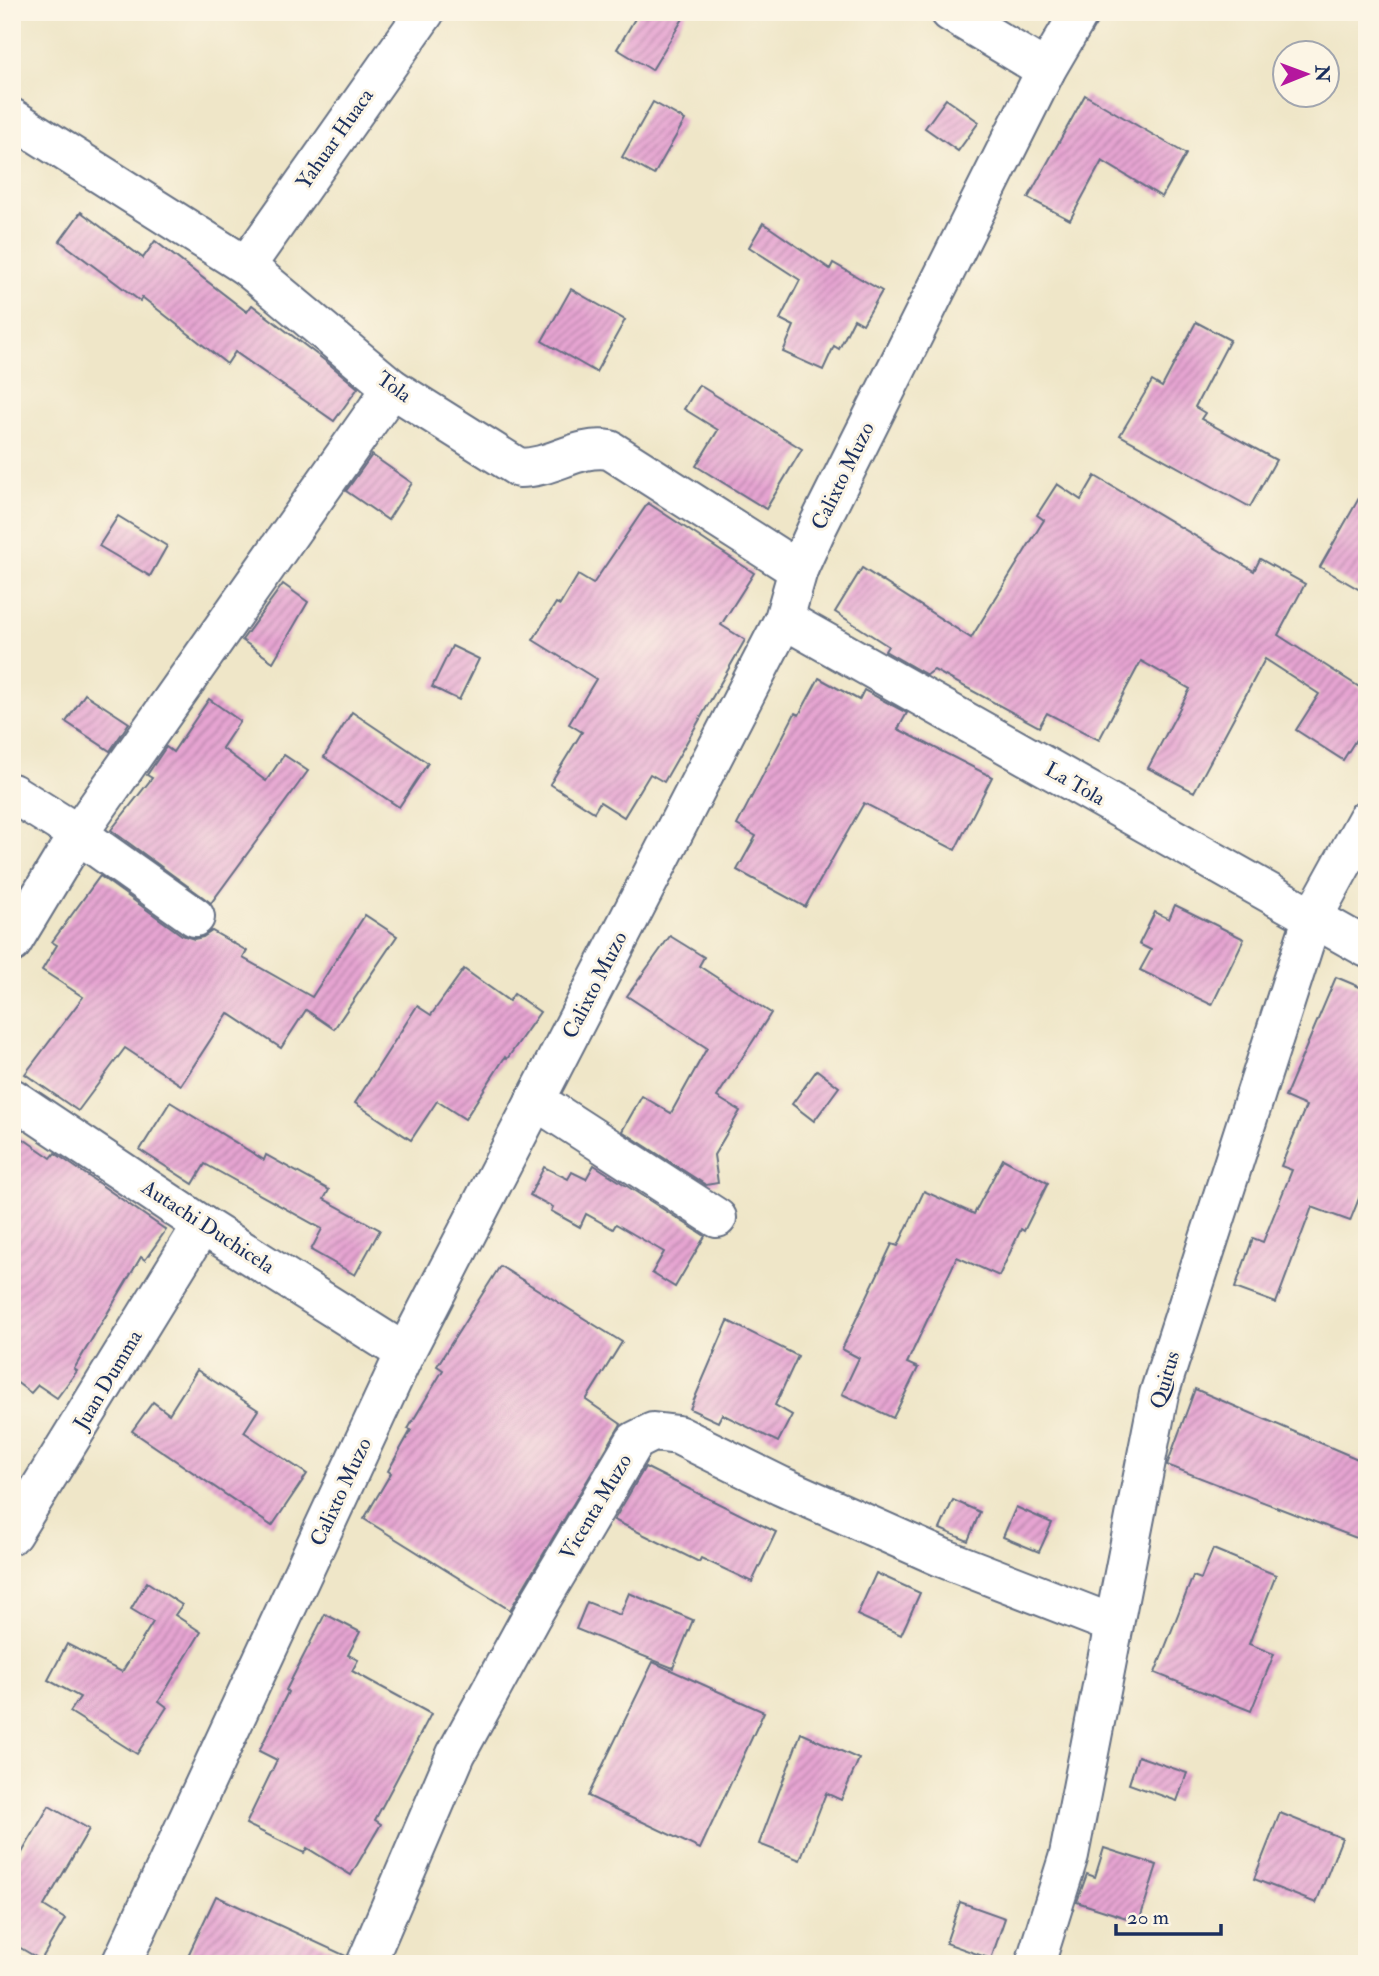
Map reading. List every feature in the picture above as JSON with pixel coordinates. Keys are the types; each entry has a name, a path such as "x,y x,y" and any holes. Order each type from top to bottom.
{"street":[{"name":"Yahuar Huaca","path":"246,266 425,12"},
{"path":"950,12 1046,70"},
{"name":"Calixto Muzo","path":"121,1964 405,1353 784,619 798,570 1046,70 1080,12"},
{"name":"Tola","path":"12,118 246,266 392,388 519,468 537,468 591,447 610,450 798,570"},
{"path":"12,943 78,834 392,388"},
{"name":"La Tola","path":"784,619 1367,948"},
{"path":"12,793 78,834 195,917"},
{"name":"Quitus","path":"1035,1964 1069,1855 1160,1394 1312,919 1367,819"},
{"name":"Autachi Duchicela","path":"12,1098 202,1225 405,1353"},
{"path":"536,1100 717,1218"},
{"name":"Juan Dumma","path":"12,1534 202,1225"},
{"name":"Vicenta Muzo","path":"366,1964 456,1754 532,1615 635,1441 653,1432 678,1435 781,1486 943,1558 1113,1624"}],"building":[{"path":"639,12 687,12 652,70 617,49"},
{"path":"1085,95 1186,154 1162,197 1102,161 1070,220 1028,198"},
{"path":"946,99 979,122 958,151 925,128"},
{"path":"653,102 685,120 654,175 622,157"},
{"path":"81,212 143,258 155,241 247,312 252,305 358,388 334,421 235,352 227,364 142,297 140,301 60,241"},
{"path":"763,223 830,269 833,263 882,291 863,324 854,319 839,349 834,346 823,370 783,352 794,326 780,319 800,280 749,247"},
{"path":"571,289 625,320 596,372 542,341"},
{"path":"1196,322 1230,340 1195,407 1205,413 1201,419 1276,460 1250,507 1120,435 1152,381 1162,387"},
{"path":"699,385 802,449 766,509 696,466 718,430 684,409"},
{"path":"372,455 412,483 388,520 346,491"},
{"path":"1095,476 1254,571 1260,559 1305,584 1278,635 1367,692 1367,722 1343,760 1296,730 1319,694 1265,659 1194,792 1148,768 1190,689 1141,661 1099,740 1047,713 1039,727 934,670 927,675 885,651 888,646 835,612 862,568 971,638 1044,520 1037,515 1057,484 1081,500"},
{"path":"1367,484 1367,594 1320,567"},
{"path":"648,503 754,573 721,625 745,640 664,782 650,774 624,817 600,802 594,812 550,784 582,732 569,724 596,679 533,640 556,603 560,605 578,575 593,584"},
{"path":"118,516 167,546 150,576 99,546"},
{"path":"283,584 308,602 273,662 242,640"},
{"path":"452,646 479,659 459,700 432,687"},
{"path":"819,678 859,700 864,690 907,713 898,729 992,777 955,850 864,803 805,907 737,870 756,836 737,825 795,713 799,715"},
{"path":"85,694 129,723 110,751 66,722"},
{"path":"209,699 240,721 222,748 266,781 284,755 308,771 211,903 111,830 152,778 147,775 166,747 173,752"},
{"path":"352,712 428,763 399,807 324,757"},
{"path":"100,876 182,935 194,939 212,931 247,951 243,958 312,997 365,915 397,936 334,1029 306,1010 281,1048 228,1013 181,1085 125,1048 78,1111 25,1074 83,997 42,970 57,945 52,942"},
{"path":"1175,905 1244,939 1212,1005 1140,970 1151,950 1139,944 1155,912 1169,919"},
{"path":"670,936 704,957 699,966 771,1013 717,1097 740,1111 714,1155 718,1183 706,1185 622,1131 642,1096 671,1113 707,1048 627,996"},
{"path":"464,969 509,1001 514,994 540,1012 507,1059 505,1057 465,1119 437,1101 411,1140 355,1103 417,1006 431,1015"},
{"path":"1336,977 1367,990 1367,1178 1350,1221 1312,1207 1276,1303 1235,1288 1253,1238 1263,1242 1292,1170 1281,1166 1306,1106 1285,1097"},
{"path":"817,1070 839,1087 814,1121 792,1104"},
{"path":"170,1102 264,1160 266,1155 329,1190 324,1199 380,1230 355,1275 311,1250 322,1229 205,1164 193,1184 140,1150"},
{"path":"12,1131 51,1158 55,1153 166,1230 145,1260 141,1257 74,1369 77,1371 57,1398 38,1385 31,1393 12,1379"},
{"path":"1003,1159 1048,1183 1024,1231 1021,1229 999,1276 957,1257 907,1363 918,1368 893,1418 842,1394 859,1358 842,1349 892,1244 898,1246 924,1191 974,1214"},
{"path":"594,1165 705,1236 675,1287 652,1273 664,1252 616,1224 613,1229 586,1214 580,1227 551,1211 553,1207 530,1195 544,1167 568,1179 572,1172 586,1179"},
{"path":"500,1266 622,1342 586,1400 621,1424 510,1610 364,1519 391,1473 388,1471 411,1430 408,1429 443,1370 437,1366"},
{"path":"728,1321 798,1356 775,1405 792,1415 778,1442 722,1414 718,1422 690,1409"},
{"path":"197,1370 258,1410 244,1432 307,1474 272,1526 132,1431 153,1402 169,1414"},
{"path":"1195,1389 1367,1463 1367,1542 1167,1465"},
{"path":"645,1467 776,1532 752,1582 701,1558 699,1562 614,1520"},
{"path":"953,1500 980,1512 968,1541 940,1529"},
{"path":"1016,1507 1052,1523 1039,1552 1003,1537"},
{"path":"1213,1549 1276,1575 1249,1644 1274,1654 1251,1711 1155,1673 1193,1576 1201,1579"},
{"path":"876,1573 920,1593 901,1635 857,1615"},
{"path":"147,1582 182,1605 175,1615 201,1632 159,1701 167,1707 137,1754 70,1712 80,1697 48,1680 67,1644 122,1672 153,1622 131,1609"},
{"path":"629,1593 693,1620 673,1668 576,1629 587,1602 620,1615"},
{"path":"325,1614 360,1632 348,1655 358,1660 352,1671 431,1714 375,1820 381,1824 351,1875 307,1848 304,1853 246,1824 277,1760 259,1751 288,1692 286,1690"},
{"path":"653,1662 764,1712 700,1849 588,1796"},
{"path":"801,1733 859,1759 841,1800 826,1793 800,1860 759,1844"},
{"path":"1138,1756 1187,1773 1177,1801 1129,1784"},
{"path":"49,1806 89,1829 44,1906 65,1919 41,1960 12,1943 12,1870"},
{"path":"1280,1813 1342,1838 1316,1903 1254,1879"},
{"path":"1104,1848 1157,1865 1139,1922 1077,1902 1087,1874 1095,1877"},
{"path":"216,1896 346,1956 345,1964 184,1964"},
{"path":"960,1902 1005,1918 991,1959 946,1943"}]}
